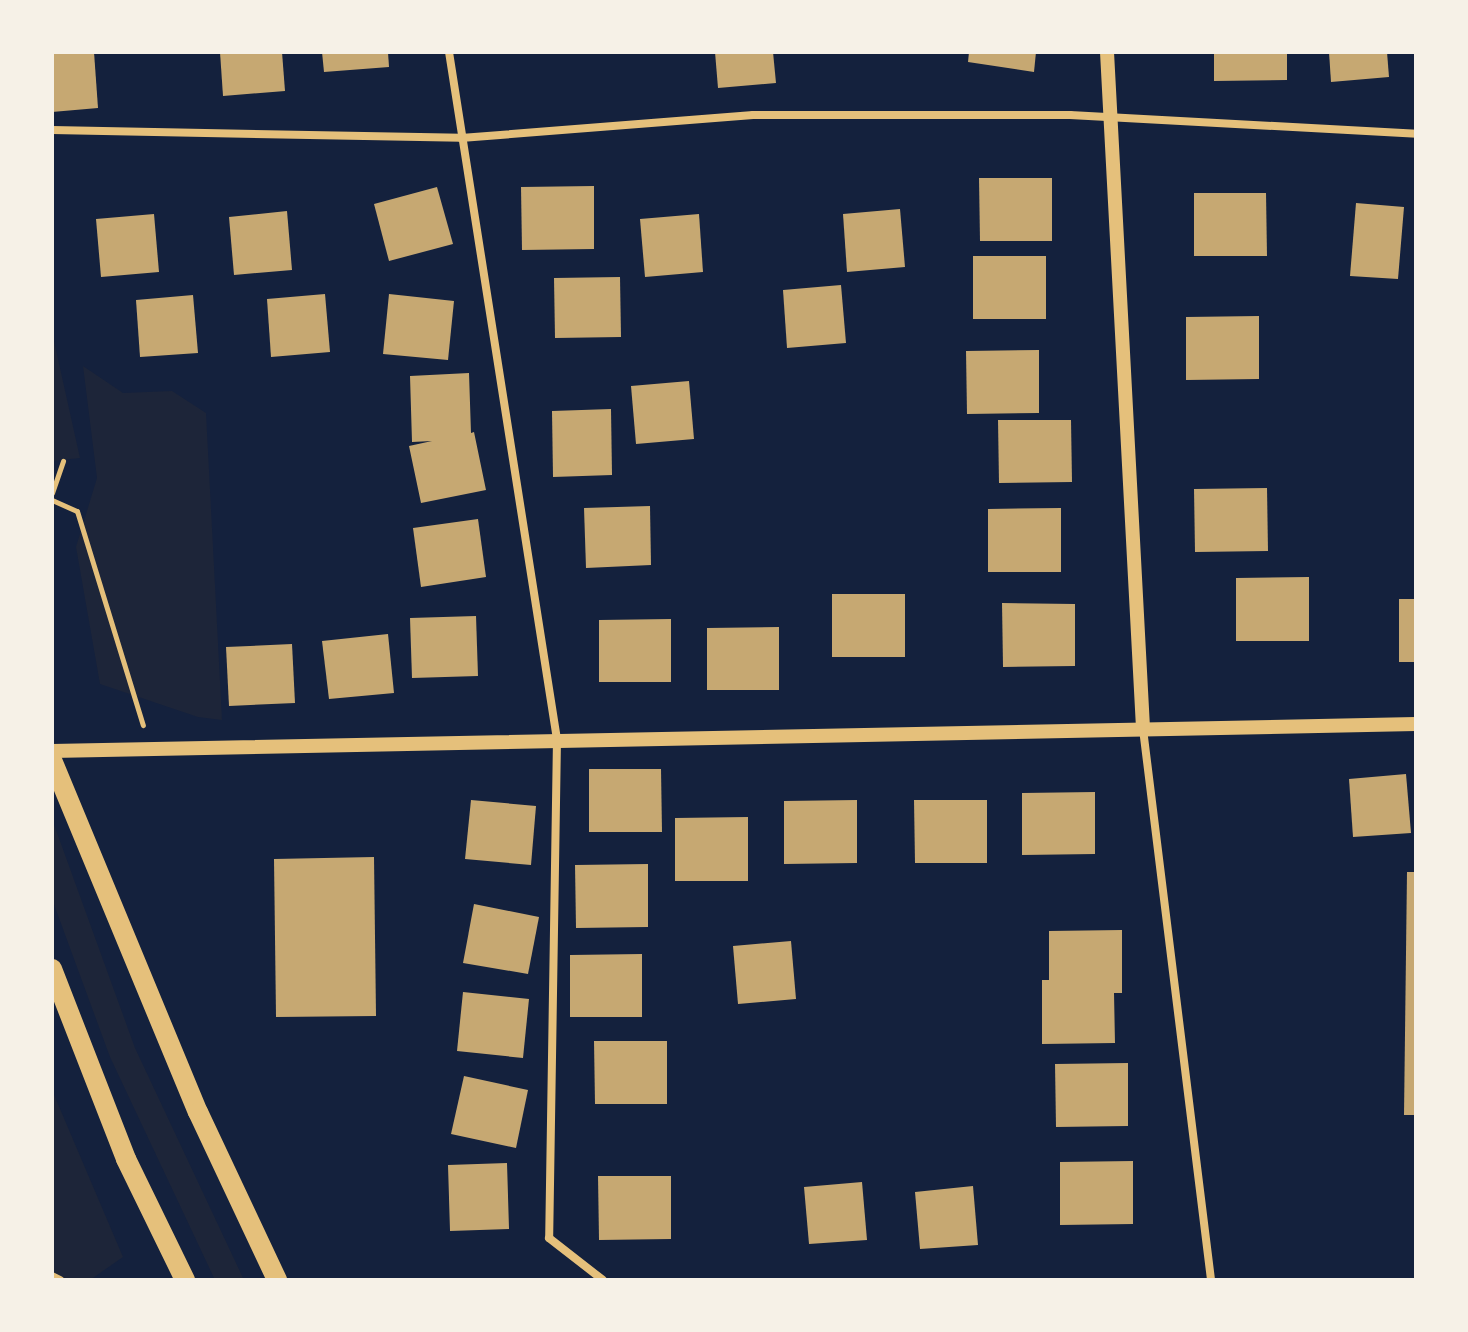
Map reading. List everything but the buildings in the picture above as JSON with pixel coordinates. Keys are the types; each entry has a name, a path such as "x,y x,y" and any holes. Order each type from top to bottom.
{"main road":[{"path":"52,760 198,1112 277,1280"},
{"path":"52,969 126,1159 185,1280"}],"street":[{"path":"449,52 557,739 549,1238 603,1280"},
{"path":"1107,52 1143,728 1211,1280"},
{"path":"52,130 461,138 753,115 1070,115 1109,120 1416,134"},
{"path":"52,751 1416,724"},
{"path":"52,1276 60,1280"}],"path":[{"path":"52,493 63,461"},
{"path":"52,469 56,479"},
{"path":"52,500 77,511 144,730"}],"shaded area":[{"path":"52,332 80,458 52,461"},
{"path":"83,366 123,393 172,391 206,413 222,720 198,717 100,684 76,547 97,478"},
{"path":"52,819 135,1048 244,1280 215,1280 110,1057 52,899"},
{"path":"52,1090 123,1257 90,1280 60,1280 52,1276"}]}
